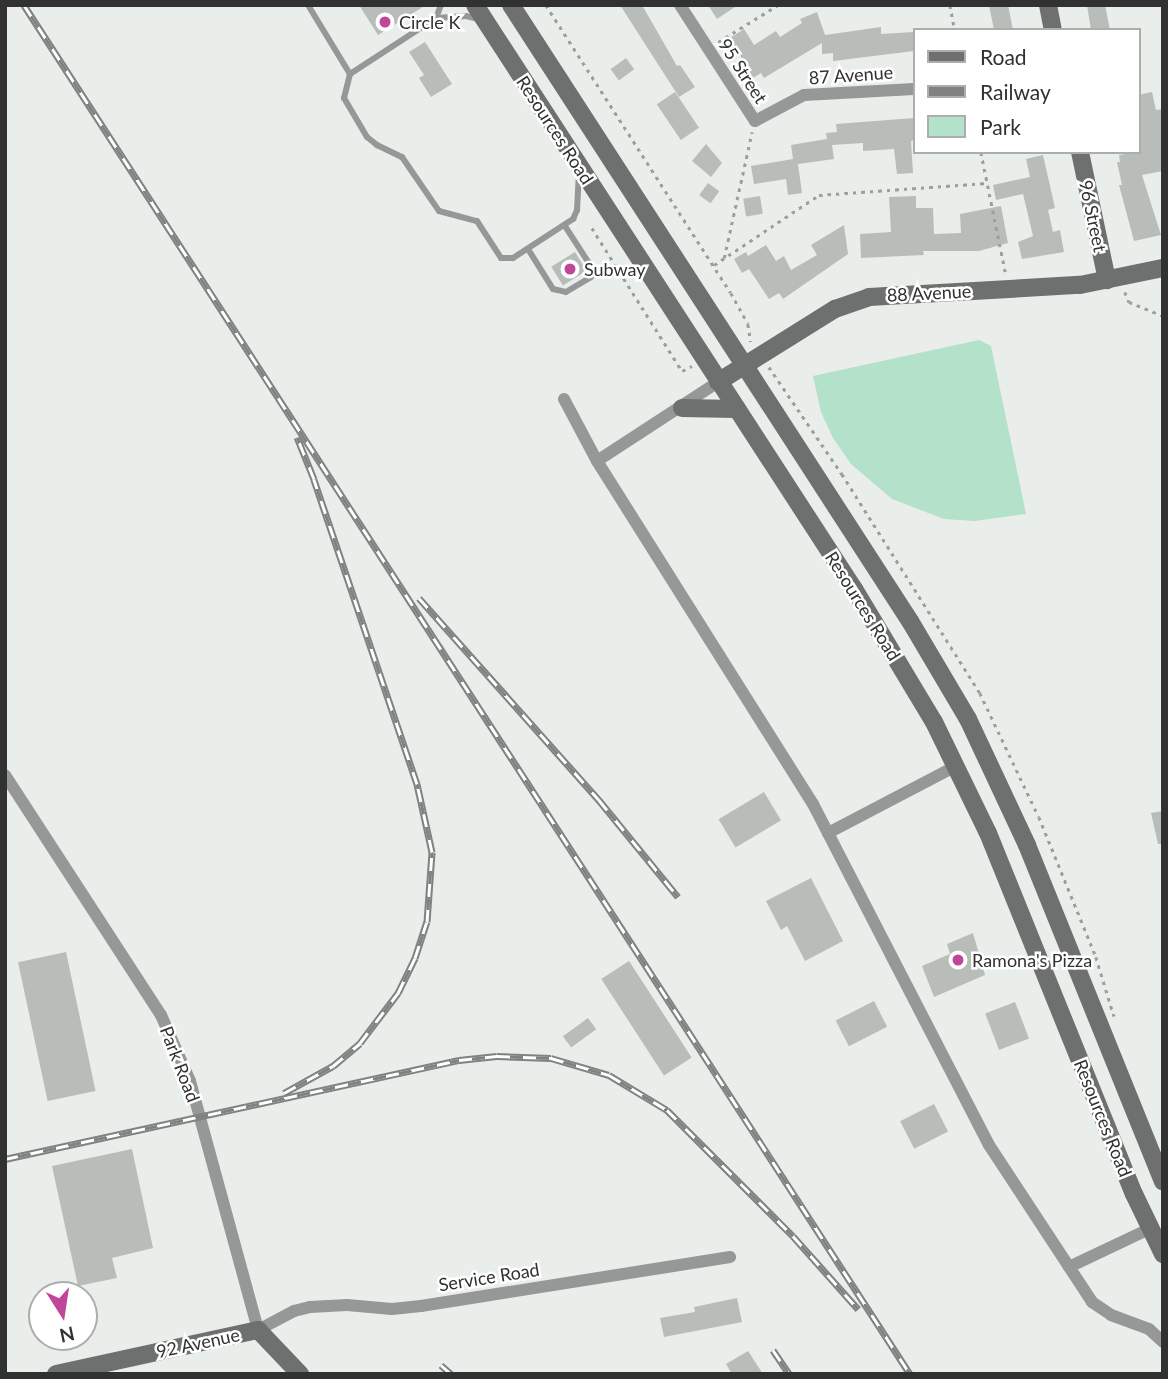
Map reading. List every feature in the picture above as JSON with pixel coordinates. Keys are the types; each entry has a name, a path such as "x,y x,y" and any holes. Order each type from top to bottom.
{"main road":[{"name":"Resources Road","path":"475,5 854,589 934,722 988,833 1156,1225 1163,1254"},
{"name":"Resources Road","path":"512,5 910,621 968,719 1027,845 1163,1182"},
{"path":"1048,5 1053,28"},
{"name":"96 Street","path":"1080,154 1107,280"},
{"name":"88 Avenue","path":"718,383 850,302 896,294 1080,285 1163,268"},
{"path":"682,408 737,409"},
{"name":"92 Avenue","path":"56,1374 258,1330"},
{"name":"Park Road","path":"258,1330 300,1374"}],"street":[{"name":"95 Street","path":"680,5 755,121"},
{"name":"87 Avenue","path":"755,121 804,95 912,89"},
{"path":"597,461 718,383"},
{"path":"564,399 597,461 828,833 969,1110 1092,1302 1102,1310 1149,1329 1163,1342"},
{"path":"828,833 956,766"},
{"name":"Park Road","path":"5,775 161,1015 190,1081 258,1330"},
{"path":"1069,1267 1156,1225"},
{"name":"Service Road","path":"258,1330 294,1311 310,1307 347,1305 392,1309 421,1306 730,1257"}],"lane":[{"path":"308,5 350,74"},
{"path":"436,18 441,5"},
{"path":"486,22 466,16 436,18 350,74 344,98 367,137 402,157 435,208 446,214 477,221 501,258 513,258 565,226 577,210 580,168"},
{"path":"528,249 553,289 566,292 591,277 594,271 565,226"}],"path":[{"path":"546,5 744,315 751,332 749,338"},
{"path":"707,48 778,5"},
{"path":"950,5 955,28"},
{"path":"724,258 755,121"},
{"path":"981,154 1009,289"},
{"path":"713,265 819,195 987,183"},
{"path":"592,228 682,371"},
{"path":"1125,292 1129,302 1163,316"}],"green space":[{"path":"979,340 991,346 1026,514 975,521 944,519 892,499 851,464 833,438 821,412 813,376"}],"building":[{"name":"Circle K","path":"359,5 426,5 378,35"},
{"path":"620,5 642,5 677,66 680,65 695,87 679,97"},
{"path":"708,5 738,5 717,19"},
{"path":"989,5 1008,5 1013,28 994,28"},
{"path":"1087,5 1105,5 1110,28 1091,28"},
{"path":"817,12 825,35 881,27 881,34 912,32 912,51 833,61 833,53 822,54 822,43 764,78 761,73 753,78 730,38 744,29 754,45 776,31 780,37 802,23 800,19"},
{"path":"425,42 452,84 431,97 419,78 424,75 409,52"},
{"path":"626,58 634,69 619,80 611,69"},
{"path":"675,92 699,128 681,140 657,104"},
{"path":"1152,92 1156,110 1163,109 1163,171 1142,175 1161,235 1134,241 1119,185 1122,185 1117,162 1120,162 1119,155 1140,154 1140,95"},
{"path":"912,118 913,173 897,174 894,149 863,151 863,143 832,145 834,159 798,164 802,193 788,195 786,179 754,184 751,166 793,159 791,145 827,139 826,133 837,132 836,124"},
{"path":"706,144 722,163 711,177 692,161"},
{"path":"1043,155 1055,208 1048,210 1053,232 1060,230 1064,252 1022,259 1018,242 1033,236 1023,194 996,200 993,185 1030,177 1026,159"},
{"path":"708,183 719,191 711,203 699,195"},
{"path":"760,196 763,214 746,216 743,199"},
{"path":"916,196 916,208 933,208 934,234 961,233 960,214 1001,206 1008,243 979,251 923,251 924,255 861,258 860,234 891,232 889,197"},
{"path":"844,225 848,254 783,299 779,293 769,299 749,269 742,273 734,259 746,252 748,256 766,245 776,261 784,256 791,270 817,255 811,245"},
{"name":"Subway","path":"575,252 587,271 563,285 551,267"},
{"path":"764,792 781,820 736,848 719,819"},
{"path":"1163,811 1163,844 1158,844 1151,813"},
{"path":"811,878 843,941 805,961 787,926 781,930 766,901"},
{"name":"Ramona's Pizza","path":"973,933 985,975 934,997 922,966 950,954 947,944"},
{"path":"66,952 96,1091 48,1101 18,962"},
{"path":"629,961 692,1057 664,1075 601,979"},
{"path":"874,1001 887,1027 849,1046 836,1021"},
{"path":"1015,1002 1029,1038 999,1050 985,1013"},
{"path":"588,1018 596,1029 571,1048 563,1036"},
{"path":"934,1104 948,1132 914,1149 900,1121"},
{"path":"132,1149 153,1248 112,1258 117,1278 98,1282 77,1281 52,1166"},
{"path":"737,1298 742,1322 664,1337 660,1318 695,1312 694,1307"},
{"path":"748,1351 763,1374 732,1374 726,1364"}],"railway":[{"path":"24,5 910,1374"},
{"path":"284,1093 333,1066 360,1043 398,993 415,958 427,922 432,852 417,784 314,479 297,437"},
{"path":"419,598 599,800 678,897"},
{"path":"5,1159 459,1060 497,1056 551,1058 609,1075 667,1110 793,1236 858,1309"},
{"path":"773,1350 789,1374"},
{"path":"441,1365 451,1374"}],"place":[{"name":"Circle K","path":"385,22"},
{"name":"Subway","path":"570,269"},
{"name":"Ramona's Pizza","path":"958,960"}]}
